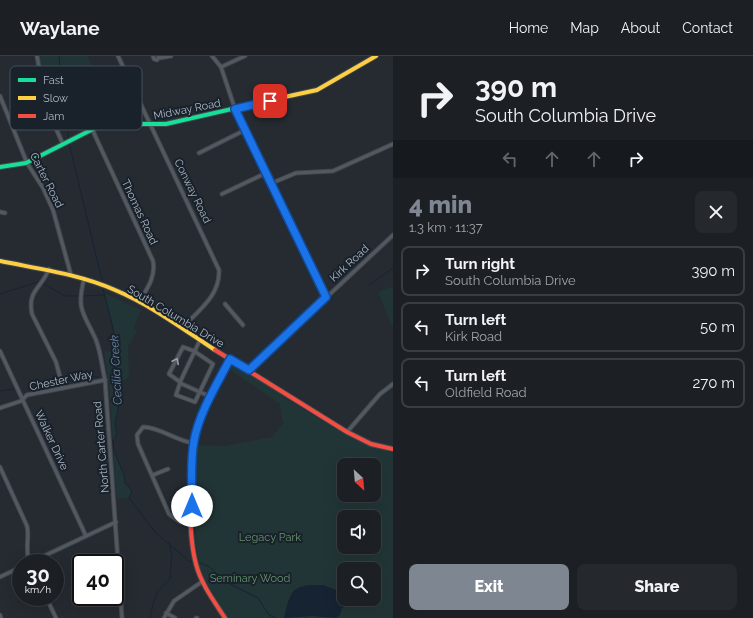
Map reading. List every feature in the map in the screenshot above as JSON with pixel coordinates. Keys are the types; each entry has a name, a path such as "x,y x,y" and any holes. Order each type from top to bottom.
{"street":[{"path":"37,56 39,66"},
{"name":"Conway Road","path":"118,56 123,66"},
{"path":"154,56 155,60 159,57 171,56"},
{"path":"212,56 221,67 235,109 326,297"},
{"path":"221,67 245,56"},
{"name":"Midway Road","path":"142,126 152,126 317,90 376,56"},
{"name":"Carter Road","path":"0,96 10,121"},
{"name":"Conway Road","path":"142,105 219,270 217,289 213,296 182,328"},
{"name":"Carter Road","path":"14,130 27,163 43,188 53,210 71,274"},
{"path":"57,130 63,144"},
{"name":"Midway Road","path":"0,168 15,167 27,163 90,130"},
{"name":"Thomas Road","path":"92,130 153,261 154,267 152,280 138,302"},
{"path":"199,152 245,130"},
{"path":"272,183 296,173 333,171 393,144"},
{"path":"222,194 266,173"},
{"path":"0,212 5,213"},
{"name":"Kirk Road","path":"249,370 393,235"},
{"name":"South Columbia Drive","path":"0,261 71,274 138,302 347,432 371,444 393,450"},
{"path":"49,269 47,276 35,289 31,297 30,306 32,314 56,362 63,388"},
{"name":"North Carter Road","path":"84,279 80,301 81,308 96,341 105,380 122,618"},
{"path":"225,304 243,325"},
{"path":"200,340 194,351 180,382 176,393 177,395 193,403 200,392 213,364 194,351 183,347 169,374 180,382 200,392 211,397"},
{"name":"Walker Drive","path":"0,351 86,536"},
{"path":"225,618 203,581 195,558 193,524 193,443 198,425 230,359"},
{"name":"Chester Way","path":"0,408 21,401 27,396 105,380"},
{"path":"347,432 380,394 393,384"},
{"path":"193,443 179,440 148,427 143,427 138,431 137,439 169,514 180,522 193,524"},
{"path":"0,467 27,526 27,554"},
{"path":"153,475 168,469"},
{"path":"49,554 116,522"},
{"path":"0,577 12,571"},
{"path":"164,618 174,601 203,581"},
{"path":"50,606 56,618"},
{"path":"166,613 176,618"}],"green space":[{"path":"38,56 88,56 91,66 39,66"},
{"path":"393,286 393,325 392,326 378,292"},
{"path":"104,293 141,310 133,329 137,331 128,346 129,377 123,381 122,398 119,400 115,424 117,434 113,444 111,406 104,351 116,353 116,339"},
{"name":"Legacy Park","path":"232,364 250,372 286,399 355,440 393,453 393,618 228,618 208,585 200,568 196,542 197,445 225,446 272,437 284,422 282,419 280,404 229,369"},
{"path":"113,444 118,462 124,475 124,481 132,492 129,498 117,499"}],"water":[{"path":"323,585 337,590 337,606 346,606 342,608 340,615 336,618 313,616 284,618 289,600 294,590 299,587"}],"waterway":[{"name":"Cecilia Creek","path":"59,56 60,66"},
{"name":"Cecilia Creek","path":"68,130 68,138"},
{"name":"Cecilia Creek","path":"69,143 102,280"},
{"path":"369,285 393,268"},
{"path":"0,294 41,281"},
{"path":"44,284 65,296 79,296"},
{"name":"Cecilia Creek","path":"103,289 113,328 116,349 113,362 118,377 119,405 115,424 117,434 113,441 114,451 124,475 125,483 132,491 129,498 155,532 190,562 193,562"},
{"path":"83,296 104,295"},
{"name":"Cecilia Creek","path":"110,374 113,368"},
{"path":"68,380 77,382 90,376 98,377"},
{"path":"0,391 14,389"},
{"path":"150,618 158,591 170,579 172,554 169,543"},
{"name":"Cecilia Creek","path":"200,563 210,567 224,581 258,598 269,615 276,618"}],"traffic: fast":[{"path":"142,124 166,124 280,98"},
{"path":"0,167 26,163 91,130"},
{"path":"207,404 230,359"}],"traffic: slow":[{"path":"280,98 317,90 376,56"},
{"path":"0,261 44,269 101,284 154,310 215,350"}],"traffic: jam":[{"path":"215,350 347,432 371,444 393,449"},
{"path":"207,404 197,427 191,463 191,536 198,571 208,592 225,618"}],"route":[{"path":"192,506 192,455 195,435 198,425 230,359 249,370 326,297 235,109 270,101"}],"park label":[{"name":"Seminary Wood","path":"250,578"}]}
